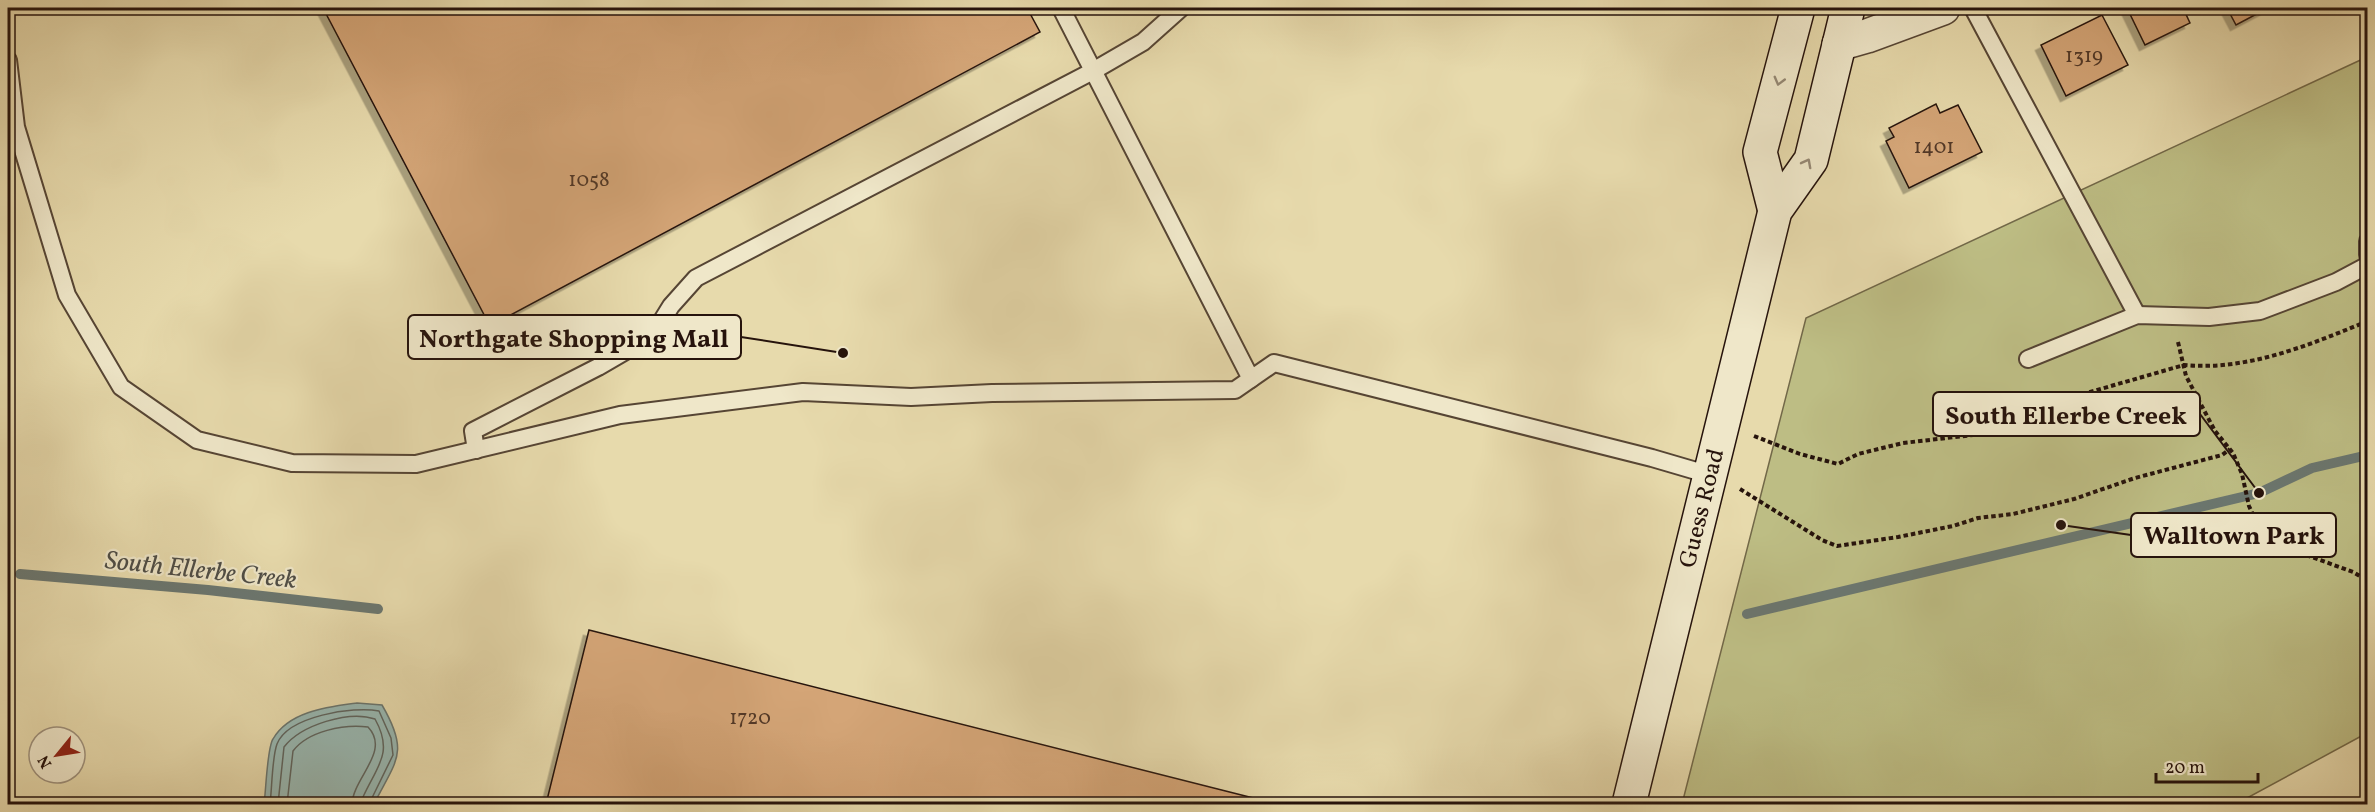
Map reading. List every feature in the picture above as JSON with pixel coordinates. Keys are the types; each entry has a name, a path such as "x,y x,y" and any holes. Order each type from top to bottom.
{"main road":[{"name":"Guess Road","path":"1775,211 1760,152 1798,8"},
{"name":"Guess Road","path":"1629,804 1775,211 1811,160 1848,8"},
{"path":"1839,44 1943,8"}],"lane":[{"path":"1061,8 1251,379"},
{"path":"476,450 473,431 598,367 653,335 671,306 696,278 1093,71 1143,42 1181,8"},
{"path":"1973,8 2137,315"},
{"path":"8,60 16,127 67,295 121,387 196,440 292,463 416,464 620,415 803,392 911,398 992,393 1235,390 1274,363 1652,458 1710,475"},
{"path":"2367,241 2367,255"},
{"path":"2028,359 2137,315 2209,317 2259,311 2336,282 2367,265"}],"path":[{"path":"2173,316 2186,376 2215,431 2230,449 2242,474 2249,506 2259,528 2270,542 2286,551 2309,556 2353,572 2367,581"},
{"path":"1721,428 1763,438 1800,454 1838,464 1858,454 1904,443 1973,435 2016,422 2045,405 2184,365 2205,367 2266,359 2367,321"},
{"path":"1710,475 1750,494 1822,540 1837,546 1953,526 1978,518 2013,514 2074,499 2135,478 2222,455 2230,449"}],"green space":[{"path":"2367,57 2367,733 2236,804 1682,804 1806,318"}],"water":[{"path":"357,703 382,705 391,721 398,746 394,766 374,804 264,804 269,751 273,739 280,730 299,716 310,712"}],"building":[{"path":"323,8 1027,8 1040,32 490,326"},
{"path":"2127,8 2183,8 2190,23 2145,45"},
{"path":"2227,8 2268,8 2236,25"},
{"path":"2102,15 2128,65 2066,96 2041,45"},
{"path":"1936,104 1940,113 1958,105 1982,152 1909,188 1886,141 1894,137 1889,128"},
{"path":"589,630 1277,804 546,804"}],"waterway":[{"name":"South Ellerbe Creek","path":"1747,614 2259,493 2312,468 2368,455"},
{"name":"South Ellerbe Creek","path":"20,574 208,590 378,609"}],"place":[{"name":"Northgate Shopping Mall","path":"843,353"},
{"name":"South Ellerbe Creek","path":"2259,493"},
{"name":"Walltown Park","path":"2061,525"}]}
